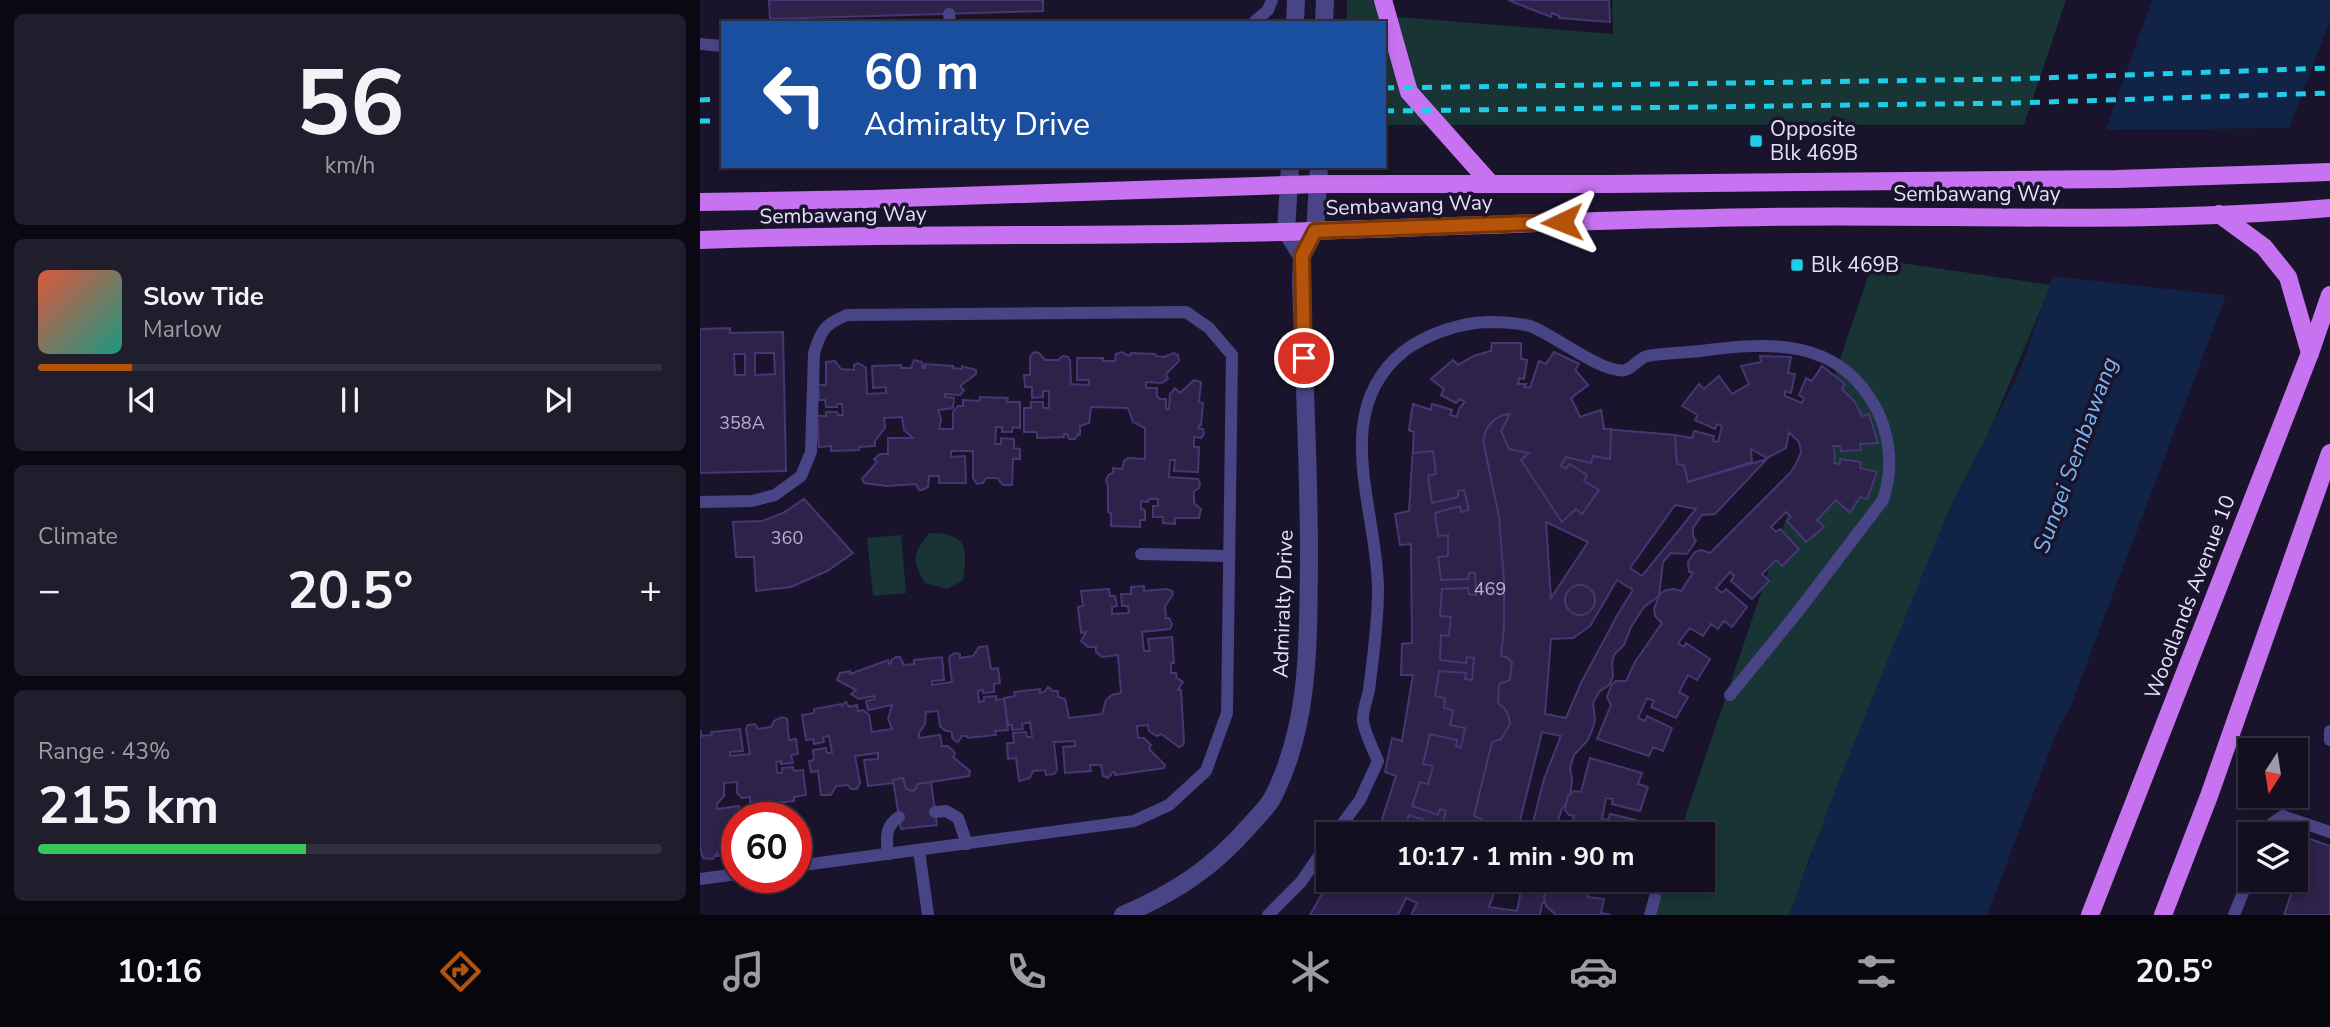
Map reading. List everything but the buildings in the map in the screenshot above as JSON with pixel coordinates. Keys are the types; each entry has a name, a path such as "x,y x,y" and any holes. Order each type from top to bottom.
{"main road":[{"path":"1383,0 1409,92 1491,184"},
{"name":"Sembawang Way","path":"700,202 1289,186 1318,175 1491,184 2117,179 2330,173"},
{"name":"Sembawang Way","path":"700,240 1315,231 1766,217 2274,213 2330,208"},
{"path":"2219,214 2264,247 2288,278 2310,353"},
{"name":"Woodlands Avenue 10","path":"2090,915 2310,353 2330,295"},
{"path":"2163,915 2209,796 2330,453"}],"street":[{"path":"1295,21 1296,0"},
{"path":"1324,21 1325,0"},
{"path":"1290,168 1286,231 1302,256"},
{"path":"1315,231 1318,175"},
{"name":"Admiralty Drive","path":"1123,915 1163,898 1231,847 1273,798 1298,734 1308,648 1309,512 1302,256 1315,231"}],"lane":[{"path":"1254,21 1268,10 1272,0"},
{"path":"700,44 721,46"},
{"path":"700,502 752,501 775,495 801,476 811,452 814,353 818,339 829,322 847,315 1186,312 1209,328 1231,355 1227,713 1206,771 1169,805 1134,821 812,864"},
{"path":"1344,822 1360,800 1378,761 1363,720 1378,601 1378,563 1361,466 1361,442 1367,407 1373,388 1389,364 1416,342 1446,330 1487,322 1528,326 1556,338 1608,369 1625,370 1645,357 1737,346 1788,346 1807,350 1848,372 1869,394 1880,414 1888,441 1889,481 1883,500 1730,695"},
{"path":"1141,554 1227,556"},
{"path":"2330,731 2330,740"},
{"path":"935,812 946,811 958,818 967,844"},
{"path":"2274,822 2283,816 2301,822"},
{"path":"888,854 886,836 891,822 900,817"},
{"path":"2308,825 2330,832"},
{"path":"919,850 928,915"},
{"path":"1268,915 1301,883 1316,861"},
{"path":"700,879 721,876"},
{"path":"2234,915 2243,892"},
{"path":"1650,915 1655,897"}],"green space":[{"path":"1347,0 1386,0 1397,17 1613,34 1612,0 2066,0 2024,125 1386,125 1386,21 1347,21"},
{"path":"1874,259 2051,285 1809,859 1790,915 1652,915 1659,892 1715,892 1715,822 1683,822"},
{"path":"929,533 951,536 962,544 965,559 963,580 947,589 925,583 917,568 917,552"},
{"path":"901,535 906,593 873,596 867,538"}],"water":[{"name":"Sungei Sembawang","path":"2152,0 2330,0 2330,20 2071,705 2058,729 1987,915 1789,915 1840,778 1949,509 2018,375"}],"pier":[{"path":"2294,128 2230,296 2051,276 2103,130"}],"railway":[{"path":"1386,88 2011,79 2330,68"},
{"path":"1386,111 2014,103 2330,93"},
{"path":"700,100 721,99"},
{"path":"700,121 721,121"}],"place":[{"name":"Opposite Blk 469B","path":"1756,141"},
{"name":"Blk 469B","path":"1797,265"}],"route":[{"path":"1304,358 1302,256 1315,231 1562,222"}]}
